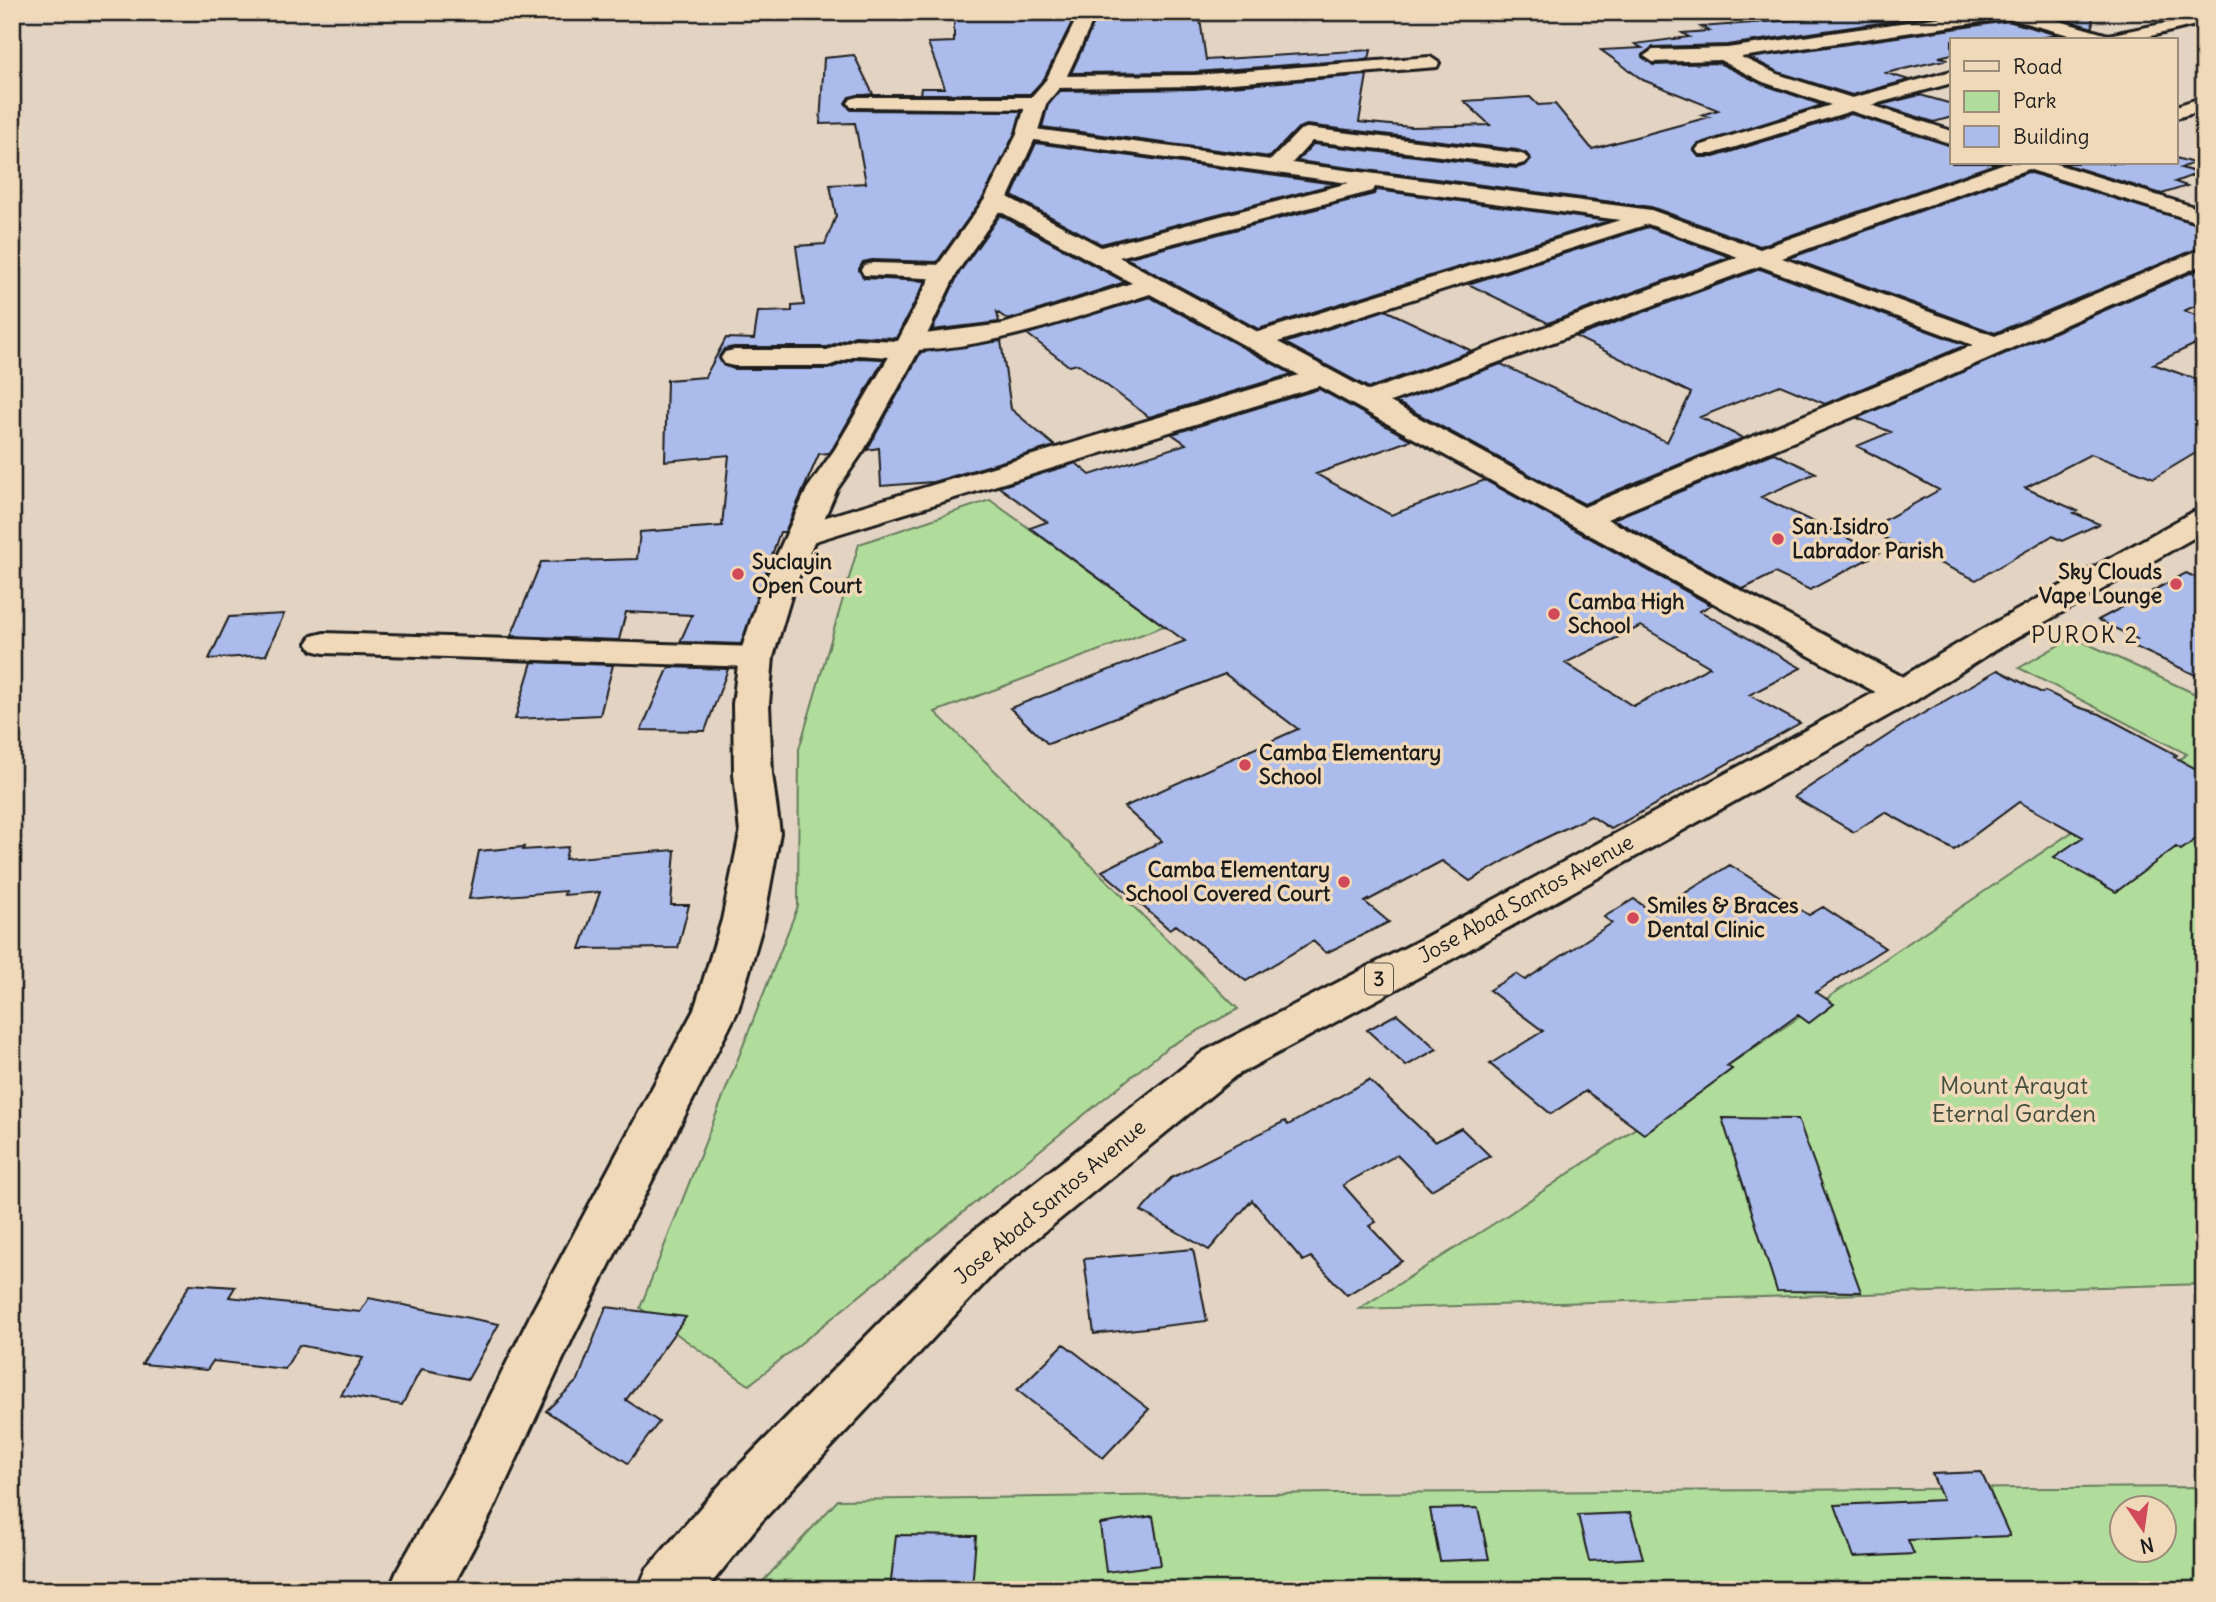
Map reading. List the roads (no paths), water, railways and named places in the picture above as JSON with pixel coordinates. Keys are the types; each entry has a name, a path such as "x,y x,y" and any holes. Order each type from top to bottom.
{"main road":[{"path":"419,1590 472,1493 551,1328 716,1010 743,920 760,833 753,774 751,704 756,657 777,590 822,489 849,450 908,346 945,272 996,200 1039,107 1090,12"},
{"path":"2161,12 2200,23"},
{"path":"1653,56 1727,54 1981,14 2021,14 2099,38"},
{"path":"2121,38 2200,23"},
{"path":"1727,54 1729,59 1770,78 1950,137"},
{"path":"1039,107 1120,84 1430,64"},
{"path":"1706,150 1950,78"},
{"path":"858,103 1039,107 1276,167 1651,217 1993,344"},
{"path":"2178,112 2204,103"},
{"path":"1276,167 1307,134 1517,159"},
{"path":"1366,402 1641,298 1763,259 2021,164"},
{"path":"2035,164 2204,217"},
{"path":"1100,256 1377,182"},
{"path":"996,200 1903,692"},
{"path":"1258,341 1651,217"},
{"path":"1581,519 1862,403 1993,344 2204,256"},
{"path":"873,270 945,272"},
{"path":"734,358 828,358 837,357 849,349 908,346 1007,331 1155,284"},
{"path":"804,534 1322,377"},
{"name":"Jose Abad Santos Avenue","path":"668,1590 740,1504 977,1257 1219,1064 1439,948 1903,692 1983,643 2204,519"},
{"path":"324,643 756,657"}],"place":[{"name":"San Isidro Labrador Parish","path":"1778,539"},
{"name":"Suclayin Open Court","path":"738,574"},
{"name":"Sky Clouds Vape Lounge","path":"2176,584"},
{"name":"Camba High School","path":"1554,614"},
{"name":"Camba Elementary School","path":"1245,765"},
{"name":"Camba Elementary School Covered Court","path":"1344,882"},
{"name":"Smiles & Braces Dental Clinic","path":"1633,918"}],"district":[{"name":"PUROK 2","path":"2085,635"}],"park label":[{"name":"Mount Arayat Eternal Garden","path":"2014,1100"}]}
